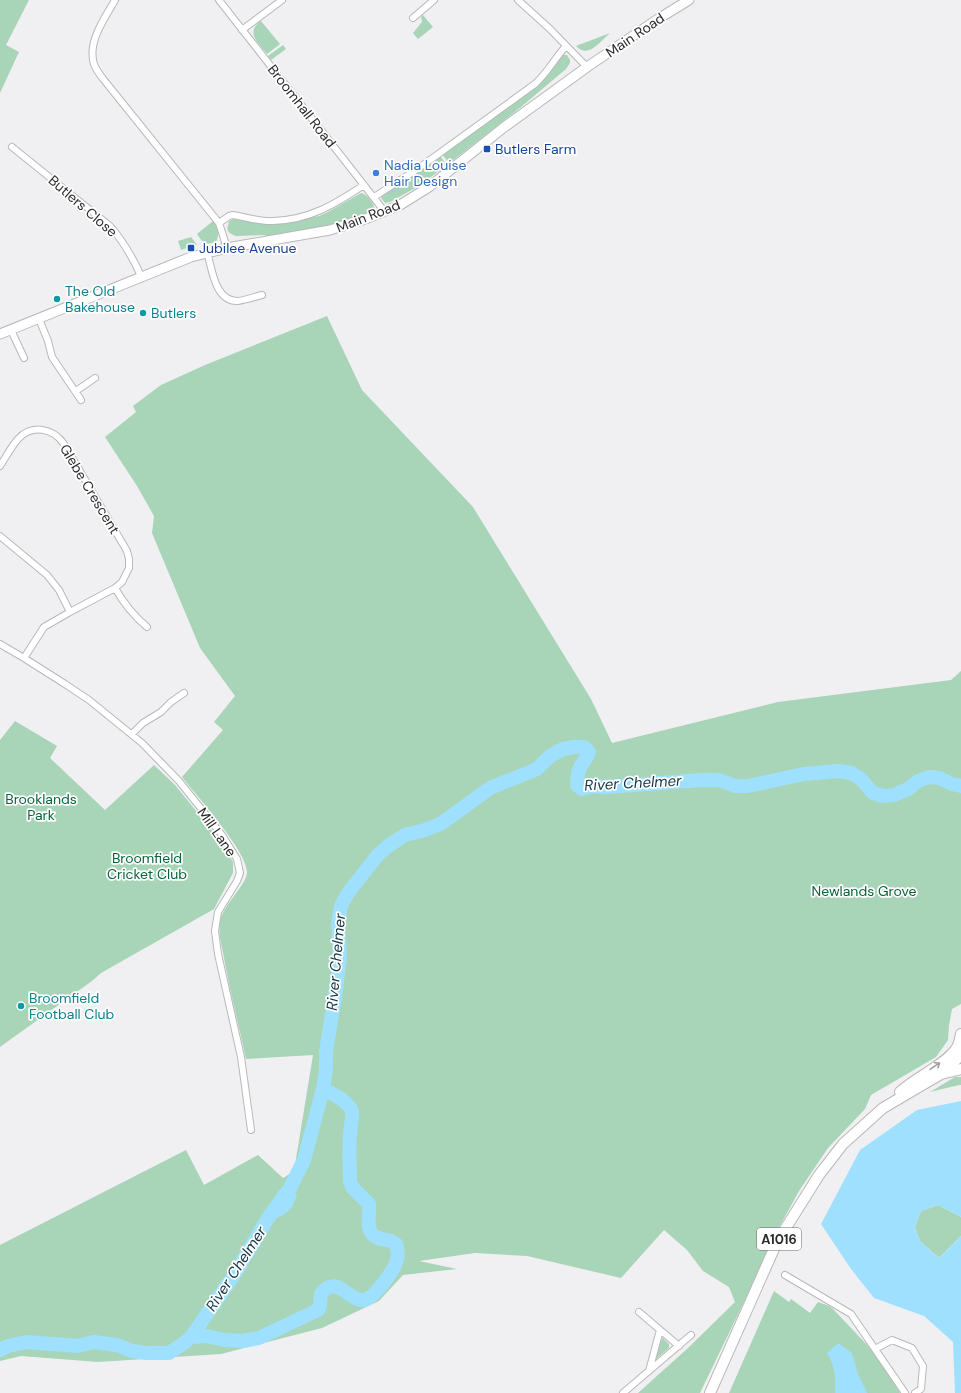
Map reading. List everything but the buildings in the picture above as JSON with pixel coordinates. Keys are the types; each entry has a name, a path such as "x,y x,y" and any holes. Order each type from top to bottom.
{"main road":[{"name":"Main Road","path":"0,334 141,276 207,252 330,230 353,224 385,212 414,197 587,67 641,30 689,0"},
{"path":"883,1108 908,1084 948,1058 957,1048 961,1034"},
{"name":"A1016","path":"710,1393 777,1242 800,1203 819,1175 843,1144 883,1108 941,1074 961,1055"},
{"name":"A1016","path":"941,1074 961,1070"}],"street":[{"path":"115,0 92,46 94,63 219,224 227,248"},
{"name":"Broomhall Road","path":"219,0 385,212"},
{"path":"242,30 282,0"},
{"path":"413,18 434,0"},
{"path":"518,0 587,67"},
{"name":"Main Road","path":"374,198 419,168 535,84 546,74 558,54 566,46"},
{"name":"Butlers Close","path":"12,147 110,226 132,258 141,276"},
{"name":"Main Road","path":"219,224 229,216 233,215 273,221 310,215 329,206 364,185"},
{"path":"207,252 218,290 222,295 233,301 239,301 262,295"},
{"path":"39,319 48,341 52,357 81,400"},
{"path":"11,330 24,358"},
{"path":"76,391 95,378"},
{"name":"Glebe Crescent","path":"0,466 18,439 32,430 47,431 60,438 127,551 129,563 126,575 122,582 115,588 44,627 24,658"},
{"path":"0,536 47,574 54,582 70,612"},
{"path":"115,588 129,610 148,628"},
{"name":"Mill Lane","path":"0,644 71,688 132,734 156,757 196,801 222,835 237,859 240,873 237,881 218,912 215,931 218,954 241,1057 251,1130"},
{"path":"132,734 143,723 161,712 171,702 184,693"},
{"path":"785,1275 851,1314 905,1393"},
{"path":"639,1312 679,1346"},
{"path":"649,1371 660,1330"},
{"path":"623,1393 691,1335"},
{"path":"875,1350 892,1340 912,1348 923,1366 920,1389 915,1393"}],"green space":[{"path":"0,0 29,0 6,45 19,52 0,93"},
{"path":"423,15 433,27 418,39 413,33 422,22 421,17"},
{"path":"261,21 280,44 267,54 257,42 253,33 256,25"},
{"path":"610,33 594,48 589,50 580,50 576,46"},
{"path":"283,45 286,49 271,60 268,56"},
{"path":"563,55 567,55 570,60 570,63 566,69 521,107 451,162 450,160 448,162 442,154 546,76"},
{"path":"440,156 447,165 419,186 390,202 385,203 381,198 382,195"},
{"path":"361,193 370,199 375,210 368,214 333,225 266,237 265,235 236,236 231,234 227,228 228,222 233,219 271,225 319,216"},
{"path":"213,221 218,231 216,242 205,243 197,234"},
{"path":"191,237 197,245 181,250 178,241"},
{"name":"Newlands Grove","path":"327,316 362,390 473,507 591,699 612,743 778,702 951,680 961,671 961,1004 952,1009 948,1040 936,1057 871,1095 865,1109 828,1148 799,1191 771,1242 757,1275 700,1393 638,1393 688,1348 735,1302 729,1287 703,1271 687,1250 664,1230 621,1278 527,1256 475,1253 419,1261 457,1269 403,1275 379,1301 322,1328 221,1354 98,1362 21,1356 0,1361 0,1245 186,1150 204,1185 258,1155 283,1178 294,1171 313,1055 246,1059 220,940 220,922 222,915 225,908 246,877 247,872 245,863 239,851 220,823 182,777 223,730 214,722 235,696 200,648 152,533 154,516 137,486 105,437 136,412 133,406 161,385 205,365"},
{"path":"15,721 57,746 50,758 105,810 154,765 175,785 223,844 233,862 233,873 214,909 101,973 0,1047 0,740"},
{"path":"955,1077 961,1077 961,1085 930,1092"},
{"path":"938,1205 961,1217 961,1236 939,1258 920,1241 915,1227 921,1211"},
{"path":"774,1291 789,1302 791,1299 810,1313 818,1302 833,1309 870,1348 887,1371 900,1393 729,1393"},
{"path":"663,1338 669,1344 669,1348 655,1360 662,1339"}],"water":[{"path":"961,1101 961,1217 938,1205 921,1211 915,1227 920,1241 939,1258 961,1236 961,1393 955,1393 953,1342 924,1316 874,1298 851,1269 821,1224 860,1150 917,1110"},
{"path":"284,1186 294,1191 297,1195 293,1205 288,1212 274,1219 266,1217 273,1208 274,1198 278,1191"},
{"path":"838,1343 852,1353 858,1374 867,1393 835,1393 834,1372 832,1363 827,1353"}],"waterway":[{"name":"River Chelmer","path":"0,1350 8,1346 26,1342 78,1346 93,1342 117,1345 132,1351 146,1353 169,1353 191,1337 234,1275 268,1218 289,1190 304,1160 323,1089 326,1070 326,1051 340,958 338,925 341,906 348,893 377,856 388,846 405,835 425,830 442,823 490,788 537,769 550,756 563,749 574,747 584,747 589,752 580,768 578,776 577,785 582,789 593,786 607,787 701,780 719,780 735,786 748,786 804,774 839,771 851,773 861,779 873,793 883,796 894,795 908,789 918,781 929,777 939,778 961,786"},
{"name":"River Chelmer","path":"191,1337 206,1336 225,1340 243,1341 259,1338 318,1310 320,1306 321,1294 327,1288 332,1286 338,1287 353,1297 364,1300 368,1298 379,1289 393,1269 398,1255 396,1244 389,1240 378,1238 371,1232 369,1228 369,1204 353,1188 350,1182 349,1147 352,1111 347,1104 335,1095 323,1089"}],"place":[{"name":"Butlers Farm","path":"487,149"},
{"name":"Nadia Louise Hair Design","path":"376,173"},
{"name":"Jubilee Avenue","path":"191,248"},
{"name":"The Old Bakehouse","path":"57,299"},
{"name":"Butlers","path":"143,313"},
{"name":"Broomfield Football Club","path":"21,1006"}],"park label":[{"name":"Brooklands Park","path":"41,808"},
{"name":"Broomfield Cricket Club","path":"147,866"}]}
